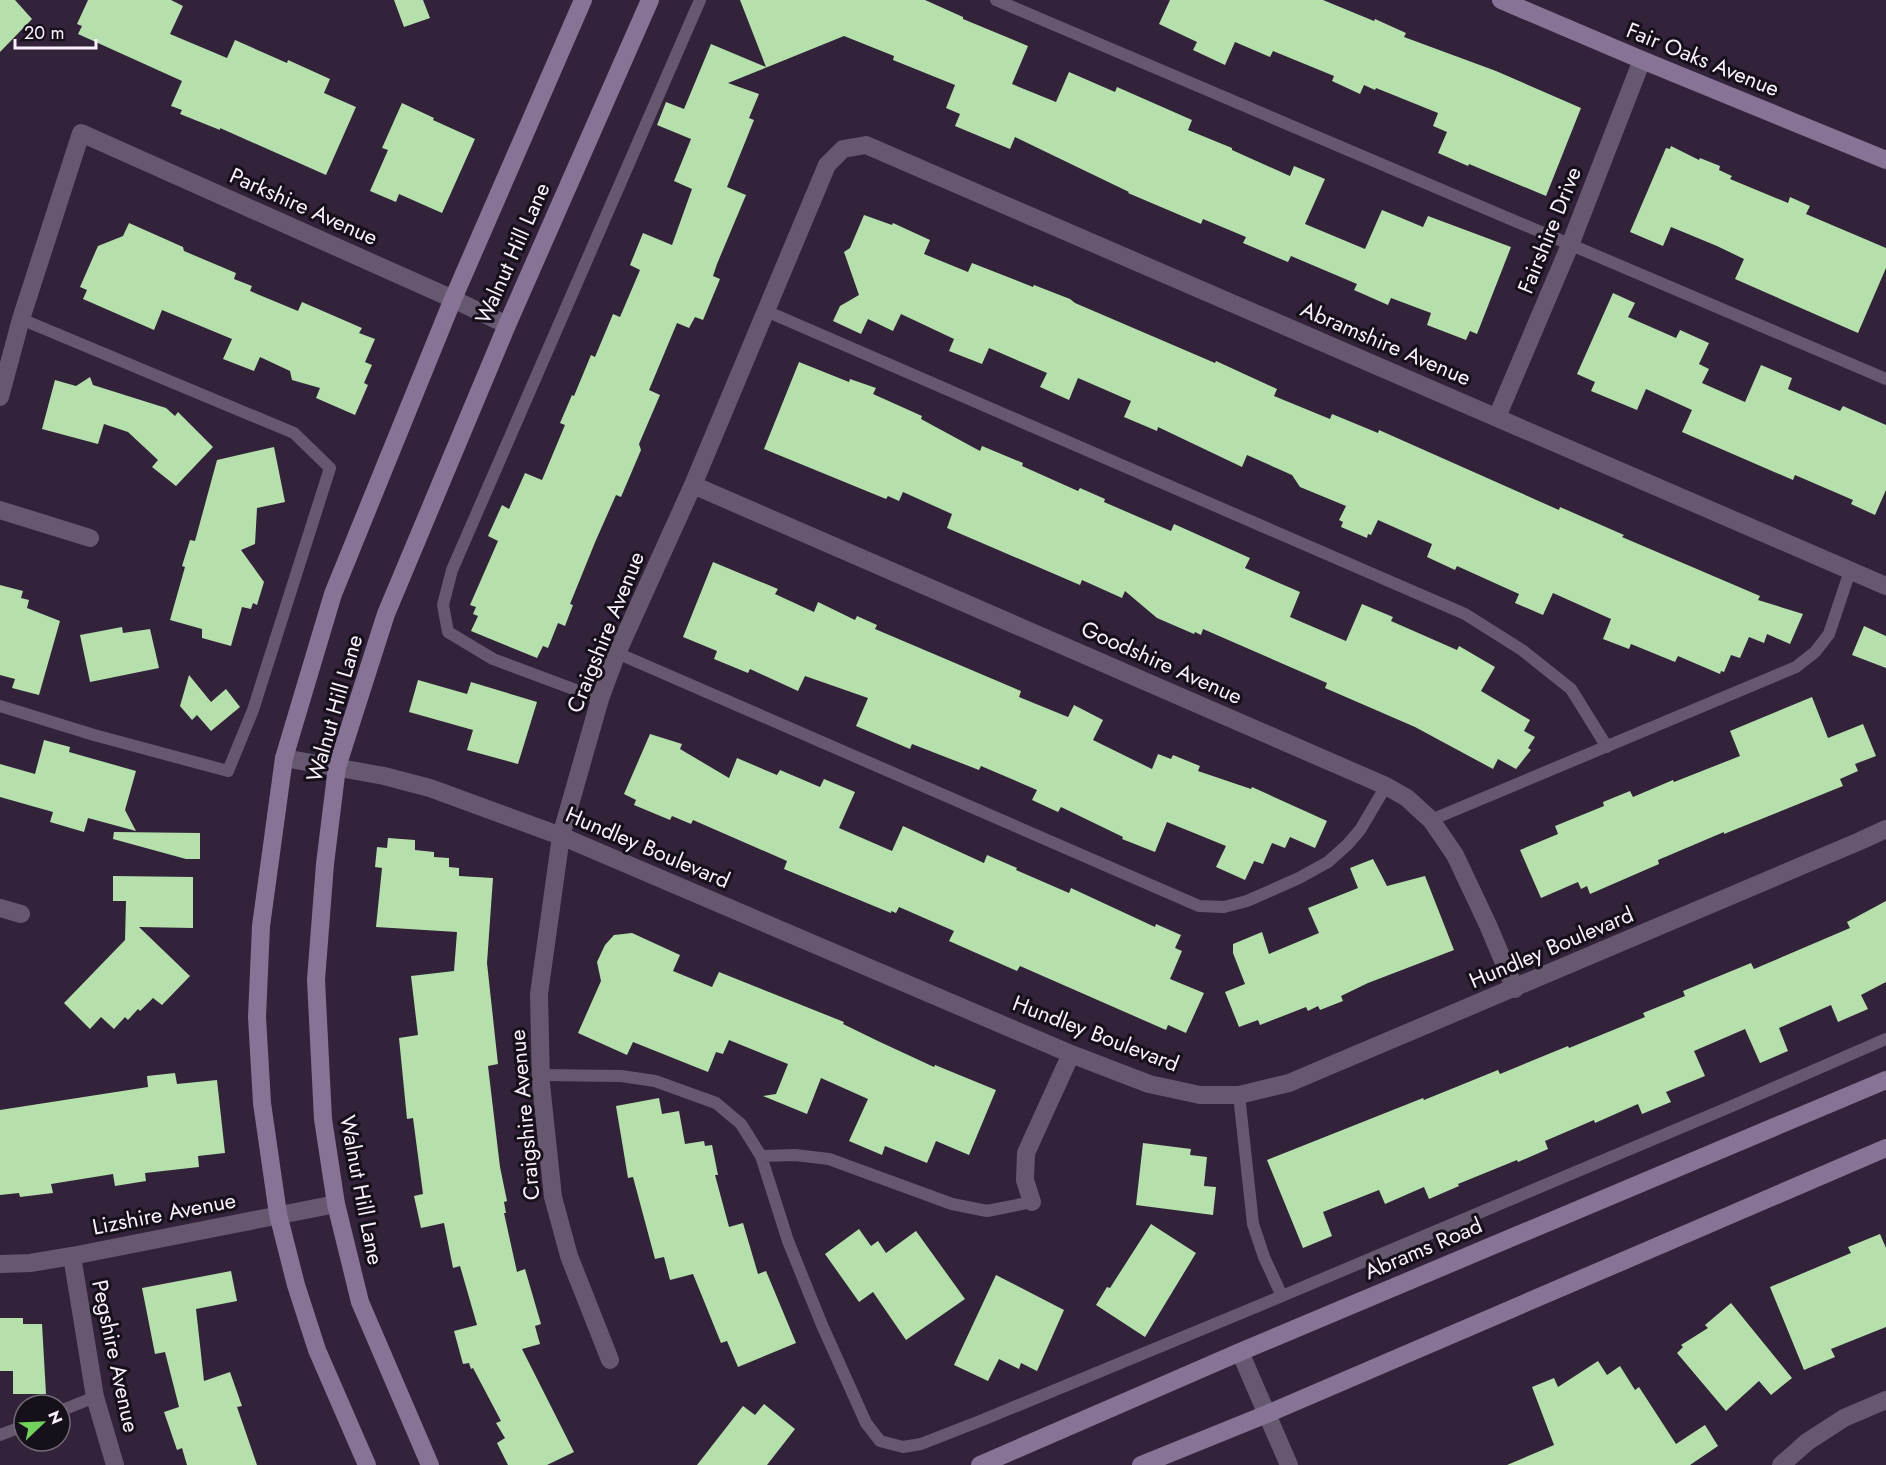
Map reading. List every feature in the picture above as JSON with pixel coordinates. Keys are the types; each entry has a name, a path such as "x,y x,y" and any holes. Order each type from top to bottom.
{"main road":[{"name":"Walnut Hill Lane","path":"367,1465 317,1350 296,1285 278,1214 262,1103 257,1017 261,926 284,758 333,594 453,299 584,0"},
{"name":"Walnut Hill Lane","path":"430,1465 360,1302 336,1204 322,1119 316,980 325,864 337,767 386,614 507,325 650,0"},
{"name":"Fair Oaks Avenue","path":"1501,0 1886,160"},
{"name":"Abrams Road","path":"981,1465 1240,1352 1886,1080"},
{"path":"1141,1465 1886,1148"}],"street":[{"name":"Fairshire Drive","path":"1497,417 1570,245 1642,60"},
{"name":"Parkshire Avenue","path":"21,319 81,133 507,325"},
{"name":"Craigshire Avenue","path":"610,1360 569,1256 552,1197 540,1075 539,994 561,836 600,699 617,653 693,484 827,165 843,149 866,145"},
{"name":"Abramshire Avenue","path":"866,145 1886,586"},
{"path":"0,397 21,319"},
{"name":"Goodshire Avenue","path":"693,484 1386,786 1407,798 1431,820 1455,855 1515,989"},
{"path":"0,510 90,538"},
{"name":"Hundley Boulevard","path":"284,758 384,776 430,788 561,836 1071,1054 1149,1084 1200,1095 1239,1095 1289,1083 1515,989 1886,829"},
{"path":"0,908 21,914"},
{"path":"1032,1202 1025,1180 1026,1153 1071,1054"},
{"name":"Lizshire Avenue","path":"0,1264 30,1263 72,1256 336,1204"},
{"name":"Pegshire Avenue","path":"72,1256 95,1397 116,1465"},
{"path":"1240,1352 1288,1465"},
{"path":"1781,1465 1807,1442 1844,1418 1886,1400"}],"lane":[{"path":"600,699 493,659 448,632 443,605 452,570 700,0"},
{"path":"996,0 1886,379"},
{"path":"766,311 1465,614 1522,650 1571,689 1606,747"},
{"path":"0,706 94,735 228,771 253,710 330,468 294,433 21,319"},
{"path":"1431,820 1796,667 1815,652 1829,634 1850,571"},
{"path":"617,653 1199,906 1224,908 1247,901 1299,878 1328,862 1360,830 1386,786"},
{"path":"540,1075 621,1076 655,1082 716,1103 741,1124 761,1156 788,1241 822,1325 866,1423 880,1441 903,1447 921,1444 1282,1296 1886,1040"},
{"path":"1239,1095 1253,1224 1264,1257 1282,1296"},
{"path":"761,1156 795,1155 829,1159 952,1204 987,1211 1032,1202"},
{"path":"72,1406 95,1397"}],"building":[{"path":"0,0 15,0 32,19 0,52"},
{"path":"88,0 171,0 183,6 170,34 227,58 235,40 330,79 324,93 356,107 326,175 220,128 220,130 180,114 182,110 171,106 182,81 78,34 82,26 77,24"},
{"path":"394,0 423,0 430,18 404,27"},
{"path":"740,0 925,0 963,19 1028,46 1012,84 1056,102 1069,72 1115,92 1117,87 1192,120 1188,130 1290,176 1294,166 1325,179 1305,224 1365,249 1382,210 1423,227 1428,216 1511,247 1477,334 1470,331 1466,340 1427,325 1431,313 1391,298 1388,305 1354,290 1357,284 1291,256 1288,262 1243,243 1246,237 1203,219 1201,224 1128,193 1015,137 1010,149 955,126 960,114 946,108 955,85 893,60 894,56 844,36 728,83 759,94 749,118 754,120 727,187 746,195 713,276 720,279 703,320 695,317 689,328 677,323 649,390 660,395 639,444 641,450 621,497 616,495 596,540 570,604 573,605 565,626 558,623 548,648 543,646 537,658 471,631 478,616 473,614 476,607 470,605 498,541 488,536 502,505 509,509 525,473 542,480 565,425 560,423 572,395 574,396 591,355 595,357 613,314 620,317 640,270 630,265 643,233 672,245 692,189 674,181 691,139 657,125 666,102 684,109 711,44 766,67"},
{"path":"1170,0 1323,0 1406,33 1404,37 1496,71 1581,108 1546,196 1438,153 1447,132 1433,126 1438,113 1364,85 1360,94 1332,81 1334,76 1273,51 1270,57 1235,42 1225,65 1193,50 1197,42 1159,24"},
{"path":"402,103 475,139 442,213 399,194 396,202 370,191 388,150 382,148"},
{"path":"1671,146 1699,160 1700,158 1720,166 1719,170 1732,176 1730,179 1788,203 1790,197 1810,206 1806,214 1886,248 1886,268 1858,333 1735,279 1744,259 1717,246 1671,227 1663,246 1630,232 1666,148 1670,149"},
{"path":"864,215 892,225 893,223 930,240 924,254 968,272 972,263 1070,299 1277,389 1274,396 1330,419 1332,414 1378,433 1379,430 1760,596 1758,600 1803,614 1790,644 1767,634 1764,643 1749,637 1740,658 1731,655 1724,672 1721,671 1720,674 1678,656 1675,662 1631,644 1629,649 1603,639 1611,619 1553,593 1543,615 1515,603 1519,594 1457,566 1455,570 1427,557 1432,544 1378,520 1371,535 1368,534 1367,538 1341,527 1343,522 1339,520 1346,506 1300,487 1292,475 1247,455 1242,467 1158,427 1157,431 1124,417 1131,401 1078,378 1069,400 1040,387 1047,373 989,348 982,364 949,351 954,339 901,314 893,331 868,319 861,334 833,321 840,306 859,295 844,252 850,248"},
{"path":"129,223 183,247 184,251 236,273 234,279 252,286 250,291 298,311 302,302 362,328 359,333 375,339 365,362 372,365 364,383 368,385 355,415 316,398 320,388 292,380 290,371 260,357 254,371 223,359 232,339 162,310 154,330 83,299 87,290 80,287 98,246 123,236"},
{"path":"1613,293 1635,303 1628,317 1676,338 1680,330 1709,343 1699,364 1709,369 1702,383 1745,402 1761,365 1792,378 1788,389 1840,411 1843,406 1886,425 1886,490 1875,515 1851,504 1853,500 1795,475 1793,480 1682,432 1692,410 1646,389 1637,410 1591,391 1595,382 1577,374"},
{"path":"799,362 849,382 850,379 876,388 873,394 922,416 921,419 980,451 982,446 1023,463 1022,466 1078,491 1080,488 1105,499 1104,502 1171,531 1174,524 1250,558 1245,568 1300,592 1290,617 1346,641 1362,604 1393,617 1391,621 1457,650 1459,646 1495,667 1481,691 1530,720 1524,731 1535,737 1528,748 1531,750 1516,769 1498,759 1493,769 1415,727 1325,688 1327,683 1203,629 1201,635 1195,632 1194,634 1157,618 1125,591 1122,598 1082,580 1080,585 947,528 952,514 903,492 899,501 888,496 886,499 764,449"},
{"path":"90,377 93,385 166,408 175,416 178,412 213,447 176,486 152,467 158,460 128,432 104,424 98,444 42,429 55,380 76,386"},
{"path":"274,447 285,502 257,508 255,544 241,550 264,582 257,605 253,603 251,609 242,607 231,646 202,638 202,629 170,620 185,567 182,566 190,540 195,541 217,460"},
{"path":"713,562 778,589 775,594 814,612 818,602 855,620 857,616 877,625 875,629 1021,691 1019,697 1068,717 1074,705 1103,720 1093,740 1152,769 1158,754 1171,759 1173,755 1200,766 1198,771 1251,789 1252,787 1327,821 1315,848 1290,837 1285,848 1272,843 1263,864 1254,861 1245,880 1216,867 1226,846 1167,822 1155,852 1122,839 1123,837 1061,807 1058,812 1032,800 1037,790 981,766 979,770 912,744 910,749 856,726 868,698 805,676 798,691 750,669 748,673 714,659 717,651 683,637"},
{"path":"0,585 23,591 21,598 29,600 27,608 60,621 39,695 12,688 15,679 0,675"},
{"path":"1864,626 1886,636 1886,668 1852,655"},
{"path":"122,627 123,633 150,629 159,668 90,682 80,635"},
{"path":"189,675 211,702 226,689 240,707 211,731 197,715 192,720 180,706"},
{"path":"418,680 467,694 471,682 537,702 518,764 467,750 473,730 409,712"},
{"path":"1812,697 1828,738 1863,724 1876,756 1855,764 1858,771 1840,779 1843,786 1658,860 1659,864 1590,894 1587,886 1581,889 1578,882 1541,898 1520,850 1558,834 1555,826 1604,806 1603,802 1630,791 1633,797 1740,756 1730,731"},
{"path":"650,734 682,744 680,749 729,778 737,758 777,775 780,770 820,787 824,779 855,792 839,828 892,851 903,826 984,863 987,855 1069,893 1071,888 1155,927 1156,924 1181,935 1175,948 1182,951 1170,979 1204,993 1186,1033 1168,1025 1166,1030 1020,966 1017,971 949,941 954,931 899,907 896,913 891,911 891,913 784,869 787,861 693,820 691,824 672,816 670,820 634,805 636,800 624,794"},
{"path":"44,740 70,747 69,752 136,771 125,810 136,831 88,818 84,832 50,822 53,812 0,797 0,764 35,774"},
{"path":"114,832 200,833 200,859 186,859 113,839"},
{"path":"388,838 415,840 415,850 434,852 434,857 449,858 449,867 459,868 459,876 493,878 487,963 498,1064 488,1066 500,1167 507,1201 504,1202 506,1213 504,1213 517,1272 525,1269 541,1324 535,1326 540,1344 522,1349 574,1452 547,1465 508,1465 497,1443 505,1438 496,1423 501,1421 473,1368 471,1369 469,1363 463,1364 454,1331 477,1325 460,1266 453,1268 444,1223 421,1228 414,1196 423,1194 413,1118 407,1119 399,1038 418,1035 411,976 454,971 457,932 376,927 382,868 375,867 377,847 387,848"},
{"path":"1373,859 1387,886 1425,876 1454,950 1368,983 1341,996 1343,1001 1320,1010 1318,1006 1308,1011 1306,1007 1260,1025 1258,1020 1239,1027 1225,992 1245,984 1233,953 1233,944 1262,932 1269,954 1319,933 1308,908 1358,888 1350,868"},
{"path":"113,876 193,877 193,928 139,927 190,976 162,1005 153,998 128,1020 125,1017 114,1029 101,1017 90,1029 64,1003 125,940 126,901 113,901"},
{"path":"1886,901 1886,982 1861,995 1868,1009 1838,1022 1831,1005 1779,1028 1788,1051 1760,1063 1745,1029 1694,1051 1705,1076 1666,1092 1671,1102 1642,1114 1638,1104 1595,1123 1594,1120 1545,1141 1548,1149 1458,1184 1459,1186 1429,1199 1424,1187 1385,1204 1379,1190 1323,1212 1332,1236 1303,1248 1267,1160 1423,1098 1424,1100 1498,1070 1500,1074 1645,1017 1643,1013 1685,996 1683,991 1751,963 1754,969 1850,928 1847,922"},
{"path":"632,933 680,955 673,971 712,987 719,972 844,1022 843,1024 934,1067 935,1065 996,1090 969,1155 936,1141 927,1163 885,1146 882,1155 849,1141 868,1099 821,1078 807,1114 763,1096 776,1094 788,1064 729,1040 723,1054 716,1052 708,1072 633,1042 627,1055 578,1033 601,981 597,962 605,945 614,935"},
{"path":"175,1073 177,1084 217,1080 225,1153 198,1156 199,1167 145,1173 146,1181 115,1186 113,1174 51,1184 53,1193 20,1197 19,1193 0,1195 0,1110 148,1087 147,1076"},
{"path":"659,1098 662,1114 679,1111 685,1144 704,1141 705,1146 712,1145 718,1175 715,1175 729,1227 743,1223 758,1274 766,1271 796,1343 738,1367 727,1341 721,1343 693,1274 670,1280 664,1257 655,1259 633,1177 628,1178 616,1106"},
{"path":"1143,1143 1191,1149 1190,1155 1207,1157 1204,1186 1216,1187 1213,1215 1136,1205"},
{"path":"1151,1224 1196,1253 1145,1337 1096,1305 1107,1287 1110,1288"},
{"path":"859,1229 871,1246 878,1241 886,1253 916,1231 965,1299 906,1340 873,1292 859,1302 825,1254"},
{"path":"1880,1234 1886,1248 1886,1327 1831,1349 1835,1357 1804,1370 1770,1287 1851,1253 1848,1247"},
{"path":"231,1271 237,1301 196,1309 204,1381 230,1372 242,1406 237,1407 257,1465 187,1465 182,1448 177,1450 164,1412 179,1407 165,1352 155,1354 142,1288"},
{"path":"996,1275 1064,1310 1037,1371 1021,1363 1019,1369 999,1359 988,1381 954,1365"},
{"path":"1731,1303 1792,1378 1771,1395 1759,1381 1726,1411 1677,1353 1683,1347 1681,1345 1708,1328 1705,1325"},
{"path":"0,1318 23,1318 23,1324 42,1324 46,1393 13,1393 13,1371 0,1371"},
{"path":"1598,1361 1607,1375 1620,1366 1635,1390 1639,1387 1676,1444 1705,1425 1718,1446 1690,1465 1507,1465 1554,1445 1532,1387 1554,1378 1558,1387"},
{"path":"764,1404 795,1429 767,1465 697,1465 743,1406 755,1415"}]}
